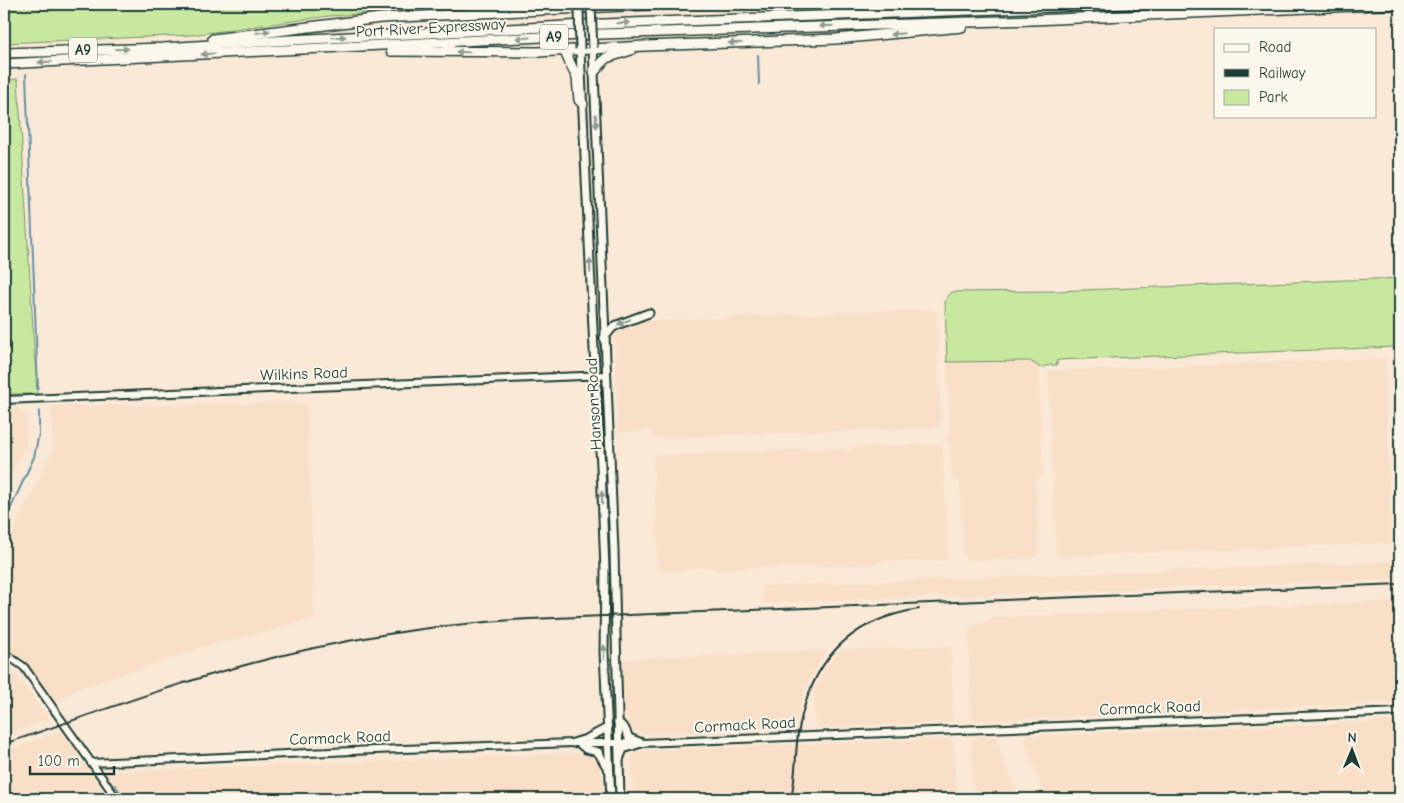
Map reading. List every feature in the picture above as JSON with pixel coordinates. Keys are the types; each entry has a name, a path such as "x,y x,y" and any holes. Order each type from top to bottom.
{"highway":[{"path":"163,48 282,30 381,18 557,6 579,8 609,5 665,4"},
{"path":"902,4 1040,7"},
{"name":"Port River Expressway","path":"4,53 163,48 574,25 1127,4"},
{"name":"Port River Expressway","path":"4,64 602,34 1033,20 1400,4"},
{"path":"361,47 377,50 493,53 836,39 1033,20"},
{"path":"594,72 606,58 645,46"},
{"path":"564,50 577,78 579,100 584,104"}],"main road":[{"name":"Hanson Road","path":"591,7 614,583 620,799"},
{"name":"Hanson Road","path":"579,8 595,375 601,463 605,570 604,652 611,799"},
{"path":"604,338 617,325 649,313"},
{"path":"605,570 610,580 614,583"},
{"path":"618,721 625,729 629,738 642,743"},
{"path":"576,743 607,728"},
{"path":"576,743 586,749 598,752 609,772"},
{"path":"619,762 623,749 642,743"}],"street":[{"name":"Wilkins Road","path":"4,400 606,375"},
{"path":"4,653 24,667 117,799"},
{"name":"Cormack Road","path":"91,763 374,750 576,743 642,743 1400,712"}],"shaded area":[{"path":"932,309 937,313 941,422 938,427 652,438 651,430 618,433 615,335 619,330 644,321"},
{"path":"1385,358 1391,543 1056,557 1048,371"},
{"path":"1030,361 1041,368 1039,376 1043,477 1036,477 1039,554 1035,558 968,561 963,556 960,480 952,480 950,444 946,438 950,429 947,362"},
{"path":"307,403 315,619 208,646 76,690 55,703 20,658 4,645 4,552 53,449 51,406"},
{"path":"20,407 20,414 27,414 26,445 4,490 4,408"},
{"path":"940,444 943,446 948,557 944,561 897,561 876,562 875,564 715,570 715,568 701,568 658,572 653,455 844,448 845,451 851,451 851,447"},
{"path":"1400,561 1400,579 763,603 762,586"},
{"path":"1400,601 1400,702 975,721 971,717 968,629 997,617"},
{"path":"951,646 953,718 950,722 816,727 814,686 817,686 825,669 840,650"},
{"path":"827,650 805,690 795,727 643,734 632,729 627,720 624,706 623,659"},
{"path":"4,664 10,667 49,719 4,735"},
{"path":"1400,721 1400,799 1046,799 1025,743 1025,736"},
{"path":"62,731 108,799 4,799 4,751"},
{"path":"995,737 1019,799 973,799 971,741 975,738"},
{"path":"950,739 954,743 956,799 633,799 632,755 635,751"},
{"path":"588,753 594,756 603,777 604,799 121,799 101,772"}],"green space":[{"path":"4,4 508,4 329,16 192,35 4,43"},
{"path":"18,79 37,394 4,394 4,80"},
{"path":"1400,278 1400,446 1395,347 1057,360 1057,365 1041,368 1030,361 947,362 945,300 952,292 1055,291"}],"waterway":[{"path":"758,55 759,84"},
{"path":"26,74 38,389"},
{"path":"4,523 34,457 39,434 39,411"},
{"path":"115,785 125,799"}],"railway":[{"path":"4,744 156,692 249,664 318,647 424,629 530,619 1400,584"},
{"path":"791,799 798,734 804,709 812,686 823,666 836,649 852,635 871,623 919,609"}]}
